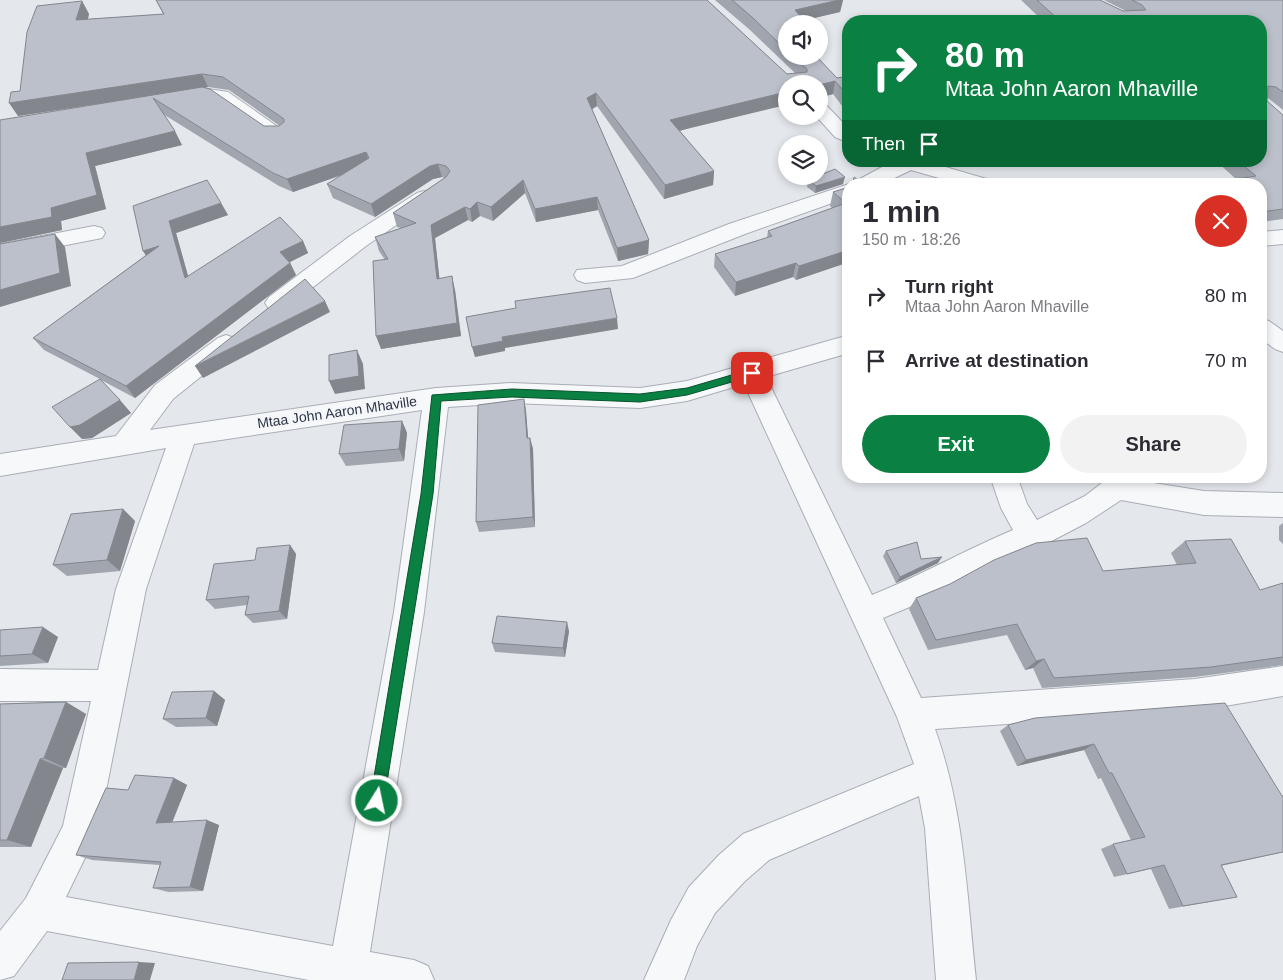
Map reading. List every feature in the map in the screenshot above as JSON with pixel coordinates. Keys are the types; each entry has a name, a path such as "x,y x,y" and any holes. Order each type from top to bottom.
{"street":[{"path":"161,101 208,94 222,96 278,134"},
{"path":"828,118 842,133"},
{"path":"876,178 897,167"},
{"path":"923,167 961,178"},
{"path":"261,316 358,241 440,185"},
{"path":"585,275 625,273 737,229 842,192"},
{"path":"0,251 94,232"},
{"path":"1267,238 1283,237"},
{"path":"123,446 164,392 240,333"},
{"name":"Mtaa John Aaron Mhaville","path":"0,465 184,435 436,398 512,393 640,398 687,392 842,346"},
{"path":"752,373 913,717 933,774 943,828 956,980"},
{"path":"348,968 393,709 427,494 436,398"},
{"path":"0,962 39,911 80,831 132,589 184,435"},
{"path":"1006,483 1015,508 1032,537"},
{"path":"863,612 932,584 973,561 1032,537 1086,509 1123,483"},
{"path":"1128,483 1204,503 1283,506"},
{"path":"913,717 918,714 1195,695 1283,681"},
{"path":"0,684 111,686"},
{"path":"664,980 684,933 702,900 732,868 756,847 933,774"},
{"path":"39,911 414,980"}],"building":[{"path":"156,0 707,0 787,74 807,72 807,69 803,65 825,65 837,78 842,77 842,89 835,81 828,83 828,75 778,75 778,94 670,120 714,171 665,185 596,93 587,98 649,240 617,248 597,197 535,209 523,180 491,207 477,202 470,209 465,207 431,225 437,279 452,276 457,323 376,336 373,261 388,259 375,237 416,223 393,213 446,177 450,171 446,166 438,164 430,166 371,204 327,184 369,158 366,152 287,179 273,173 153,98 175,131 86,153 97,195 51,208 52,217 0,227 0,120 202,87 210,89 264,126 279,126 284,122 284,119 223,77 202,74 9,103 11,92 20,91 27,32 37,6 82,1 76,20 164,14"},
{"path":"732,0 839,0 795,10 799,15 778,15 778,42"},
{"path":"1037,0 1100,0 1123,11 1146,10 1142,5 1132,0 1283,0 1283,92 1276,87 1268,86 1267,101 1267,15 1053,15"},
{"path":"1267,101 1283,115 1283,209 1267,211 1267,178 1243,178 1256,176 1245,167 1267,167"},
{"path":"835,169 845,177 828,182 828,172"},
{"path":"207,180 221,203 169,221 185,278 280,217 303,241 280,252 290,263 126,386 33,338 159,246 143,251 133,206"},
{"path":"842,189 842,200 833,192"},
{"path":"842,204 842,252 799,266 796,263 736,282 715,254 772,236 768,231"},
{"path":"55,234 60,273 0,290 0,244"},
{"path":"305,279 325,301 195,366"},
{"path":"610,288 617,318 502,337 503,341 472,347 466,317 516,308 515,301"},
{"path":"357,350 359,376 329,381 329,355"},
{"path":"100,379 120,400 80,425 70,427 52,407"},
{"path":"524,399 527,438 530,438 533,517 476,522 478,405"},
{"path":"402,421 399,449 339,454 344,425"},
{"path":"123,509 107,560 53,565 71,514"},
{"path":"1087,538 1103,571 1196,563 1185,541 1231,539 1260,590 1283,583 1283,657 1211,667 1054,678 1044,659 1036,661 1017,624 936,640 916,598 950,584 994,560 1036,543"},
{"path":"917,542 921,559 942,557 900,577 886,551"},
{"path":"290,545 279,611 245,615 249,596 206,600 214,564 255,560 257,548"},
{"path":"497,616 567,622 563,648 492,643"},
{"path":"43,627 32,654 0,656 0,630"},
{"path":"214,691 206,718 163,719 172,692"},
{"path":"66,702 44,758 40,759 7,840 0,840 0,704"},
{"path":"1225,703 1283,796 1283,852 1221,865 1237,897 1183,906 1164,865 1127,874 1113,844 1145,837 1112,773 1109,773 1094,744 1026,760 1008,725 1035,718"},
{"path":"135,775 174,778 156,823 207,820 190,887 153,888 161,862 76,855 106,788 128,790"},
{"path":"139,962 134,980 62,980 68,963"}],"route":[{"path":"377,801 427,494 436,398 512,393 640,398 687,392 752,373"}]}
